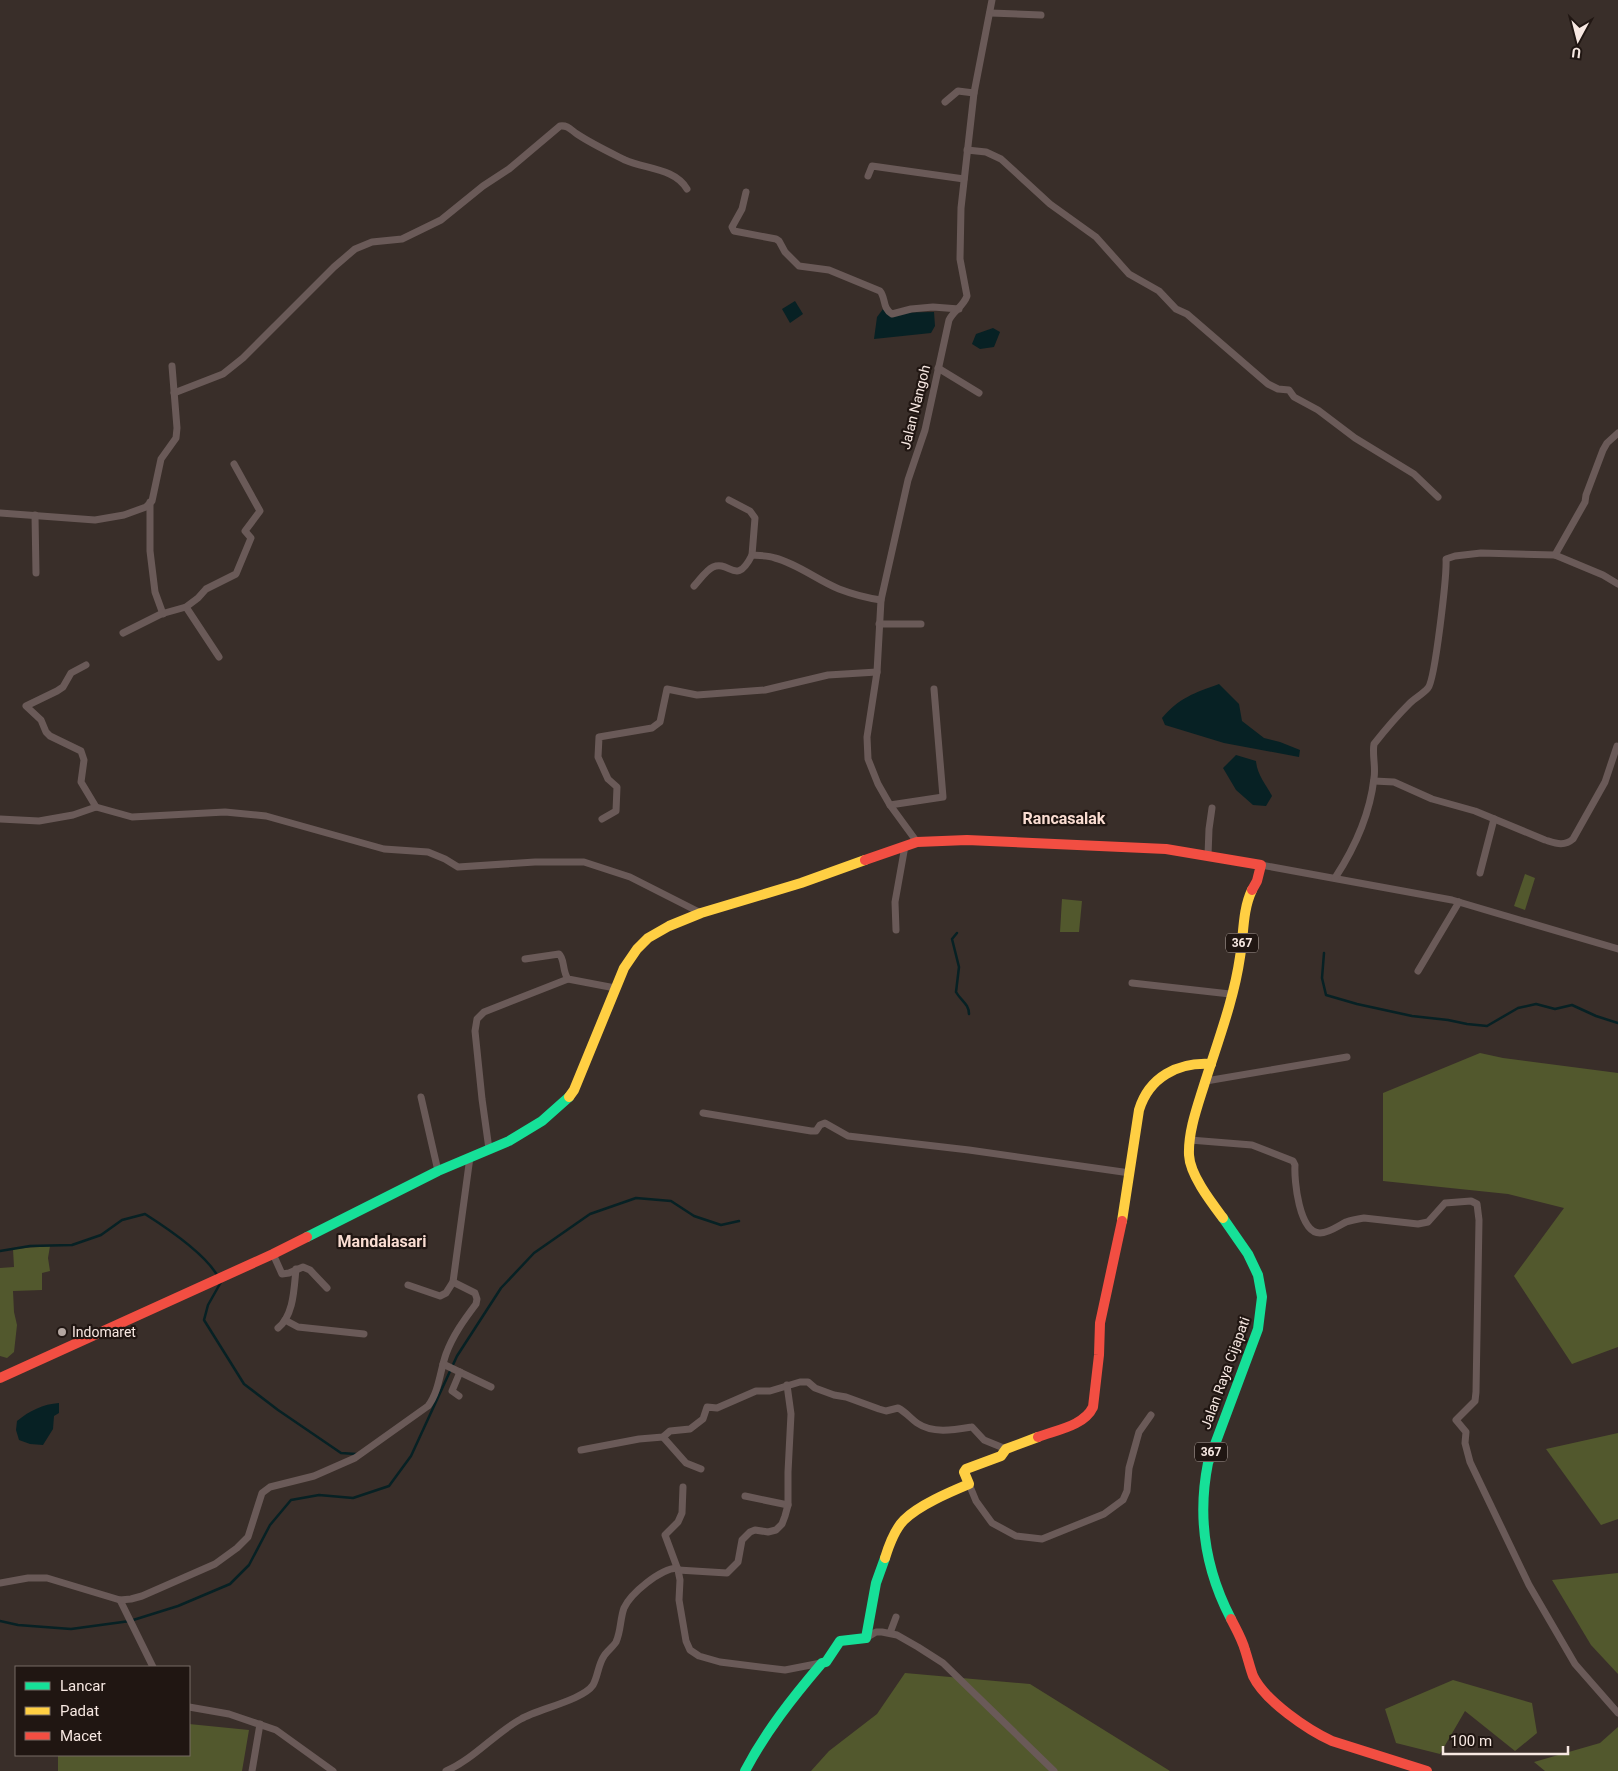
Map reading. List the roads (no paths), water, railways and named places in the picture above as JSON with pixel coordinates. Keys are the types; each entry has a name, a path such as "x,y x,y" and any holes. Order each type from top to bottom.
{"main road":[{"path":"0,1378 273,1254 438,1171 524,1133 542,1121 567,1100 577,1084 624,968 637,949 648,938 669,926 801,883 917,842 967,840 1166,849 1261,865"},
{"name":"Jalan Raya Cijapati","path":"1261,865 1259,876 1247,901 1242,946 1224,994 1224,1023 1196,1111 1190,1140 1189,1156 1192,1170 1216,1209 1248,1254 1258,1275 1262,1296 1258,1329 1212,1449 1202,1486 1201,1513 1204,1542 1210,1567 1227,1611 1243,1643 1256,1682 1270,1699 1318,1734 1352,1748 1410,1763 1428,1771"},
{"path":"745,1771 788,1702 822,1663 826,1662 840,1641 866,1638 876,1583 890,1544 905,1519 941,1496 969,1484 964,1475 965,1470 1001,1456 1006,1449 1081,1421 1090,1413 1093,1407 1100,1355 1100,1323 1143,1097 1162,1077 1177,1067 1196,1063 1211,1064"}],"street":[{"name":"Jalan Nangoh","path":"917,842 890,805 875,777 867,751 868,725 877,672 881,600 908,480 925,430 949,320 968,296 960,259 961,208 974,94 992,0"},
{"path":"990,14 1041,15"},
{"path":"946,102 958,91 974,94"},
{"path":"174,393 223,374 230,369 268,334 334,267 354,250 372,242 402,239 441,220 483,186 509,170 560,126 566,125 592,143 628,161 672,175 685,185 687,189"},
{"path":"967,150 986,152 1001,159 1050,204 1096,236 1129,274 1160,291 1172,306 1188,314 1268,384 1278,389 1289,390 1294,397 1318,410 1355,438 1414,474 1438,497"},
{"path":"868,176 872,166 964,179"},
{"path":"746,192 742,209 732,227 734,232 776,239 785,252 799,266 829,270 880,290 883,294 883,303 892,314 911,309 933,307 959,309"},
{"path":"0,512 95,520 124,515 146,507 156,490 161,459 176,438 177,428 172,366"},
{"path":"938,368 979,393"},
{"path":"1555,555 1585,502 1607,442 1618,433"},
{"path":"123,633 163,614 186,607 206,589 236,574 251,538 244,531 260,511 234,464"},
{"path":"694,586 712,567 718,566 740,571 744,569 752,555 755,518 750,511 729,500"},
{"path":"150,502 150,551 155,592 163,614"},
{"path":"35,515 36,573"},
{"path":"1335,878 1348,858 1368,811 1374,781 1374,744 1411,702 1429,686 1436,653 1446,559 1481,553 1555,555 1603,575 1618,584"},
{"path":"752,555 774,557 799,567 839,588 867,598 881,600"},
{"path":"186,607 219,658"},
{"path":"879,624 921,624"},
{"path":"86,665 71,673 63,687 58,691 26,706 41,720 46,732 50,736 81,751 84,760 81,782 96,807"},
{"path":"602,819 616,811 617,792 616,787 608,779 598,757 599,737 652,728 660,722 667,689 697,695 765,690 828,675 877,672"},
{"path":"890,805 944,797 934,689"},
{"path":"1374,781 1394,782 1432,799 1494,818 1557,844 1569,843 1582,824 1605,782 1617,746"},
{"path":"0,819 39,821 73,815 96,807 132,817 225,812 266,816 384,849 428,852 458,867 528,862 584,862 630,877 701,914"},
{"path":"1208,855 1212,808"},
{"path":"1480,873 1494,818"},
{"path":"896,930 895,902 905,846"},
{"path":"1261,865 1459,902 1618,949"},
{"path":"1418,971 1459,902"},
{"path":"525,959 559,954 561,955 568,979"},
{"path":"489,1149 475,1031 476,1018 484,1012 568,979 615,988"},
{"path":"1132,983 1224,994"},
{"path":"1206,1081 1347,1057"},
{"path":"421,1097 438,1171"},
{"path":"703,1113 811,1131 816,1131 820,1125 825,1123 848,1136 970,1150 1130,1173"},
{"path":"1190,1140 1252,1145 1293,1160 1296,1194 1302,1212 1307,1224 1319,1233 1357,1219 1418,1224 1428,1222 1445,1204 1471,1201 1477,1204 1479,1227 1476,1392 1475,1401 1456,1420 1466,1432 1465,1443 1470,1462 1529,1585 1575,1664 1618,1713"},
{"path":"408,1285 440,1296 446,1293 453,1282 470,1157"},
{"path":"273,1254 282,1274 303,1267 310,1270 327,1288"},
{"path":"278,1328 285,1320 291,1302 296,1269"},
{"path":"0,1583 28,1578 48,1578 120,1600 136,1598 215,1564 237,1548 248,1537 262,1493 270,1487 314,1476 355,1458 422,1412 431,1402 454,1334 477,1301 475,1294 453,1282"},
{"path":"285,1320 298,1327 364,1334"},
{"path":"445,1365 490,1387"},
{"path":"458,1371 452,1391 459,1396"},
{"path":"581,1450 639,1439 662,1437 670,1431 690,1429 703,1419 707,1407 717,1408 756,1391 808,1382 815,1388 834,1396 846,1396 879,1409 886,1411 898,1408 909,1414 918,1424 932,1429 949,1430 972,1427 984,1440 1006,1449"},
{"path":"446,1771 458,1765 493,1737 521,1718 546,1707 567,1701 591,1687 604,1656 617,1640 624,1608 637,1591 659,1574 670,1568 727,1573 738,1562 740,1546 746,1536 754,1530 768,1532 781,1526 788,1506 788,1456 791,1414 787,1385"},
{"path":"969,1484 976,1501 992,1523 1016,1536 1042,1539 1104,1514 1123,1500 1139,1432 1152,1415"},
{"path":"662,1437 686,1463 701,1469"},
{"path":"683,1486 682,1513 678,1522 665,1535 677,1569 680,1590 678,1600 687,1647 694,1654 720,1662 785,1670 822,1663"},
{"path":"745,1496 788,1506"},
{"path":"120,1600 152,1666"},
{"path":"890,1633 896,1617"},
{"path":"866,1638 876,1632 897,1635 944,1663 1054,1771"},
{"path":"190,1708 229,1714 260,1724 285,1735 333,1771"},
{"path":"252,1771 260,1724"}],"water":[{"path":"795,301 803,314 790,323 782,309"},
{"path":"883,309 886,313 934,312 935,326 931,333 874,339 877,317"},
{"path":"993,328 1000,332 994,347 980,349 972,344 976,334"},
{"path":"1219,684 1239,704 1242,721 1264,738 1300,750 1299,757 1224,743 1165,725 1162,718 1181,701 1194,693"},
{"path":"1236,755 1256,761 1260,775 1272,796 1266,806 1253,805 1236,790 1223,768"},
{"path":"59,1403 59,1413 54,1416 53,1429 43,1445 30,1444 19,1440 16,1430 17,1421 36,1409"}],"waterway":[{"path":"957,933 952,939 959,967 956,992 966,1005 969,1014"},
{"path":"1324,953 1322,978 1326,995 1357,1004 1412,1016 1487,1026 1518,1008 1536,1004 1555,1009 1572,1005 1618,1023"},
{"path":"0,1621 18,1625 71,1629 130,1621 178,1606 230,1584 249,1565 270,1525 291,1500 319,1495 353,1498 389,1486 411,1456 457,1356 501,1288 534,1253 590,1214 636,1198 671,1201 694,1216 721,1225 739,1221"},
{"path":"0,1251 30,1246 72,1245 101,1235 122,1220 145,1214 194,1250 217,1275"},
{"path":"221,1282 208,1305 204,1320 244,1384 341,1453 356,1454"}],"place":[{"name":"Indomaret","path":"62,1332"}],"district":[{"name":"Rancasalak","path":"1064,818"},
{"name":"Mandalasari","path":"382,1241"}]}
